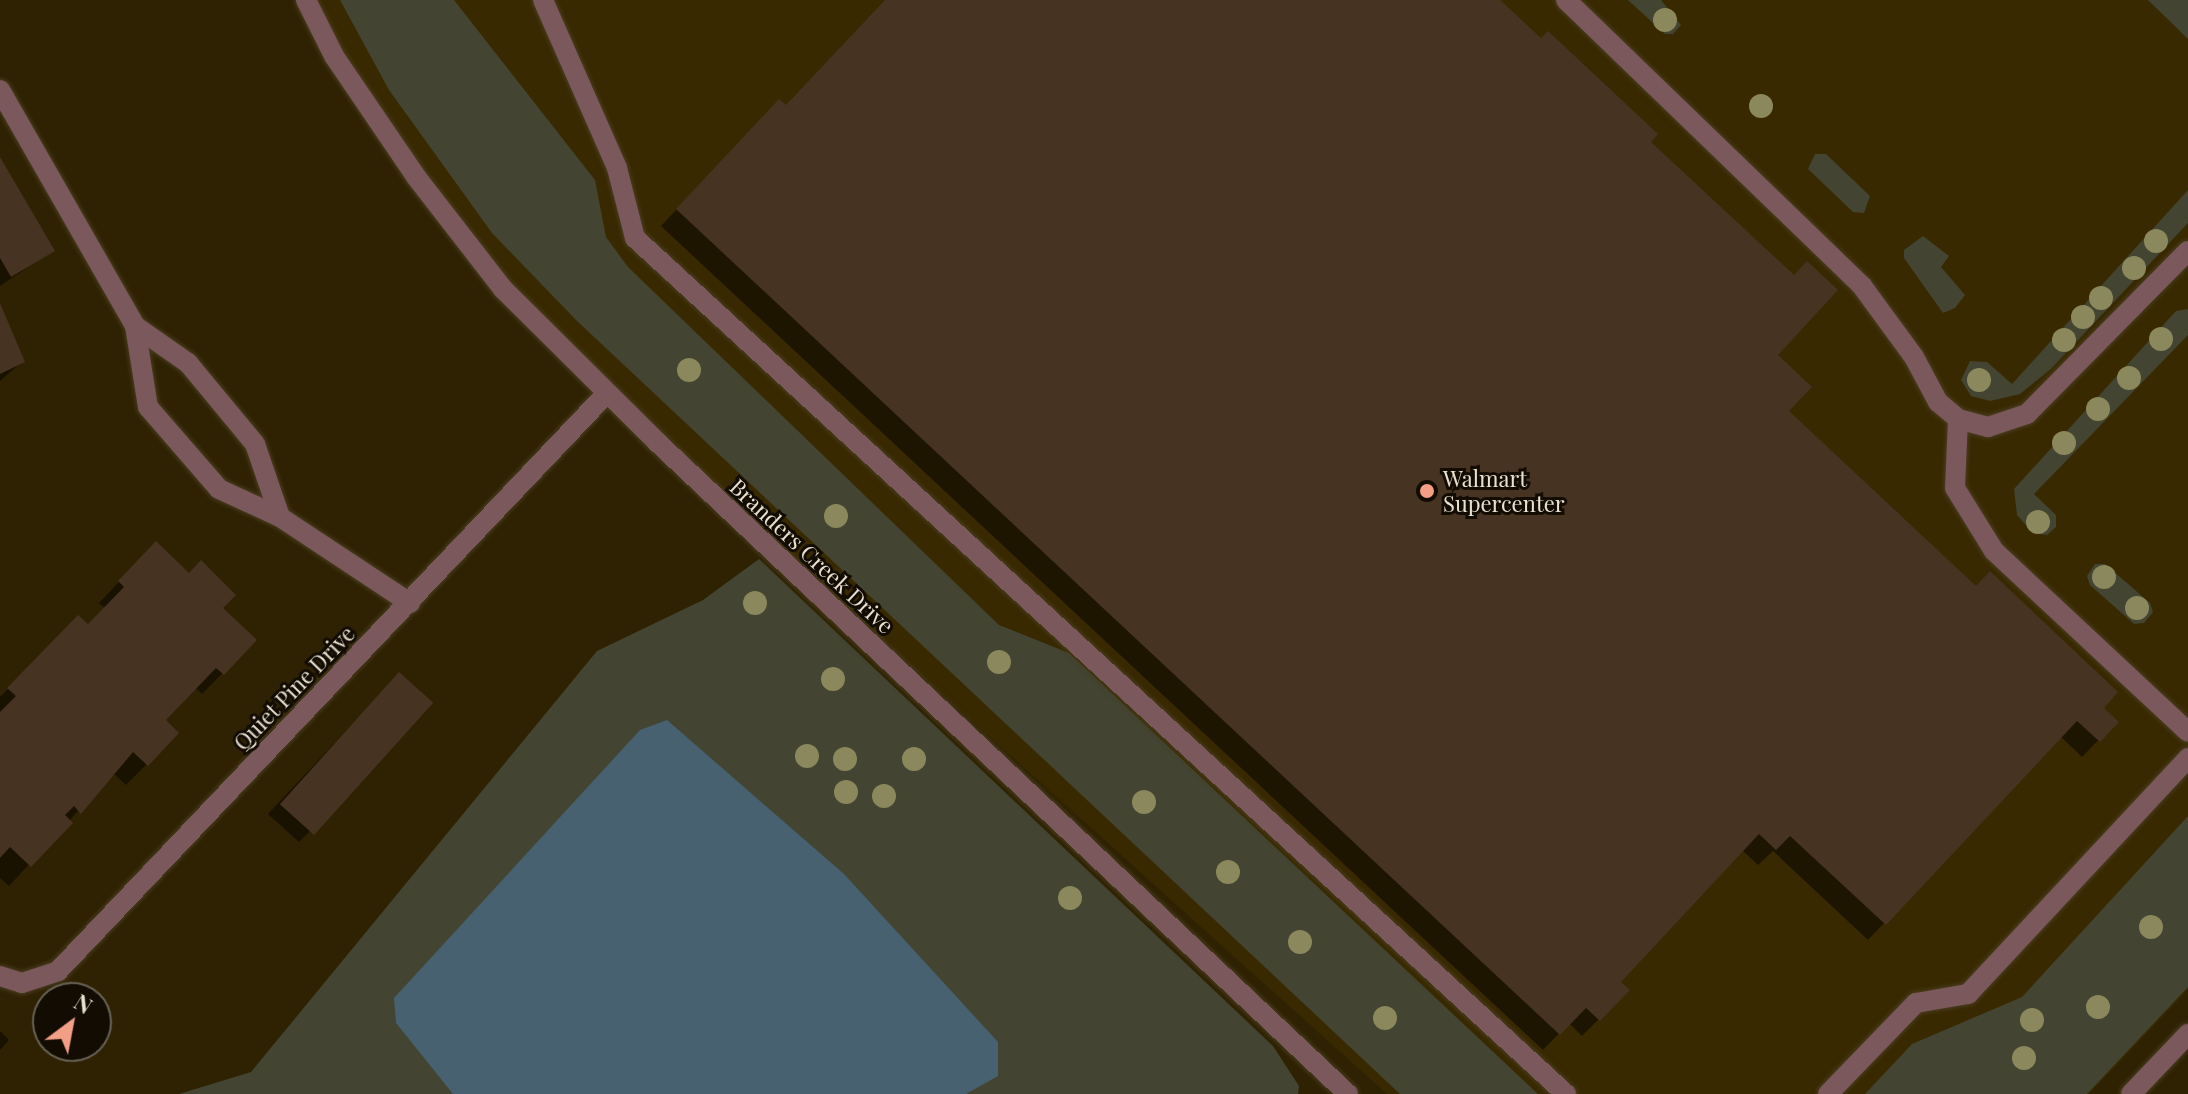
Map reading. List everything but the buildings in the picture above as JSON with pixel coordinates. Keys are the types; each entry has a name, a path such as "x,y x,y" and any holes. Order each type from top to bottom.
{"street":[{"name":"Branders Creek Drive","path":"306,0 334,56 417,178 503,289 607,393 1348,1094"},
{"path":"543,0 617,168 635,238 1566,1094"},
{"path":"1566,0 1862,286 1914,357 1938,402 1958,419 1988,427 2027,414 2188,251"},
{"path":"0,90 135,326 148,407 219,489 280,517 410,603"},
{"path":"135,326 188,363 255,444 280,517"},
{"name":"Quiet Pine Drive","path":"0,976 22,983 58,971 607,393"},
{"path":"1958,419 1955,488 1994,551 2188,732"},
{"path":"1828,1094 1916,1003 1968,994 2188,758"},
{"path":"2131,1094 2188,1034"}],"shaded area":[{"path":"306,0 2188,0 2188,990 2089,1094 1387,1094 607,393 417,178"}],"green space":[{"path":"340,0 454,0 595,180 606,237 628,267 999,625 1069,653 1538,1094 1400,1094 576,320 492,233 389,90"},
{"path":"1628,0 1661,0 1681,25 1673,34 1665,34"},
{"path":"2148,0 2188,0 2188,39"},
{"path":"1815,154 1826,154 1870,196 1864,213 1853,212 1808,169"},
{"path":"2188,190 2188,223 2051,369 2020,394 1990,401 1971,396 1961,380 1970,361 1987,362 2012,384"},
{"path":"1923,236 1949,256 1941,267 1965,295 1955,308 1943,313 1904,258 1904,250"},
{"path":"2188,309 2188,335 2034,494 2056,515 2056,527 2047,535 2033,533 2017,515 2014,489 2176,311"},
{"path":"759,559 1273,1046 1299,1086 1298,1094 179,1094 251,1072 597,651 703,600"},
{"path":"2095,564 2105,564 2150,603 2153,612 2144,623 2134,624 2090,585 2087,576"},
{"path":"2188,816 2188,987 2087,1094 1865,1094 1912,1044 2022,997"}],"water":[{"path":"667,720 844,874 998,1042 998,1076 966,1094 453,1094 396,1023 394,998 640,730"}],"place":[{"name":"Walmart Supercenter","path":"1427,491"}]}
